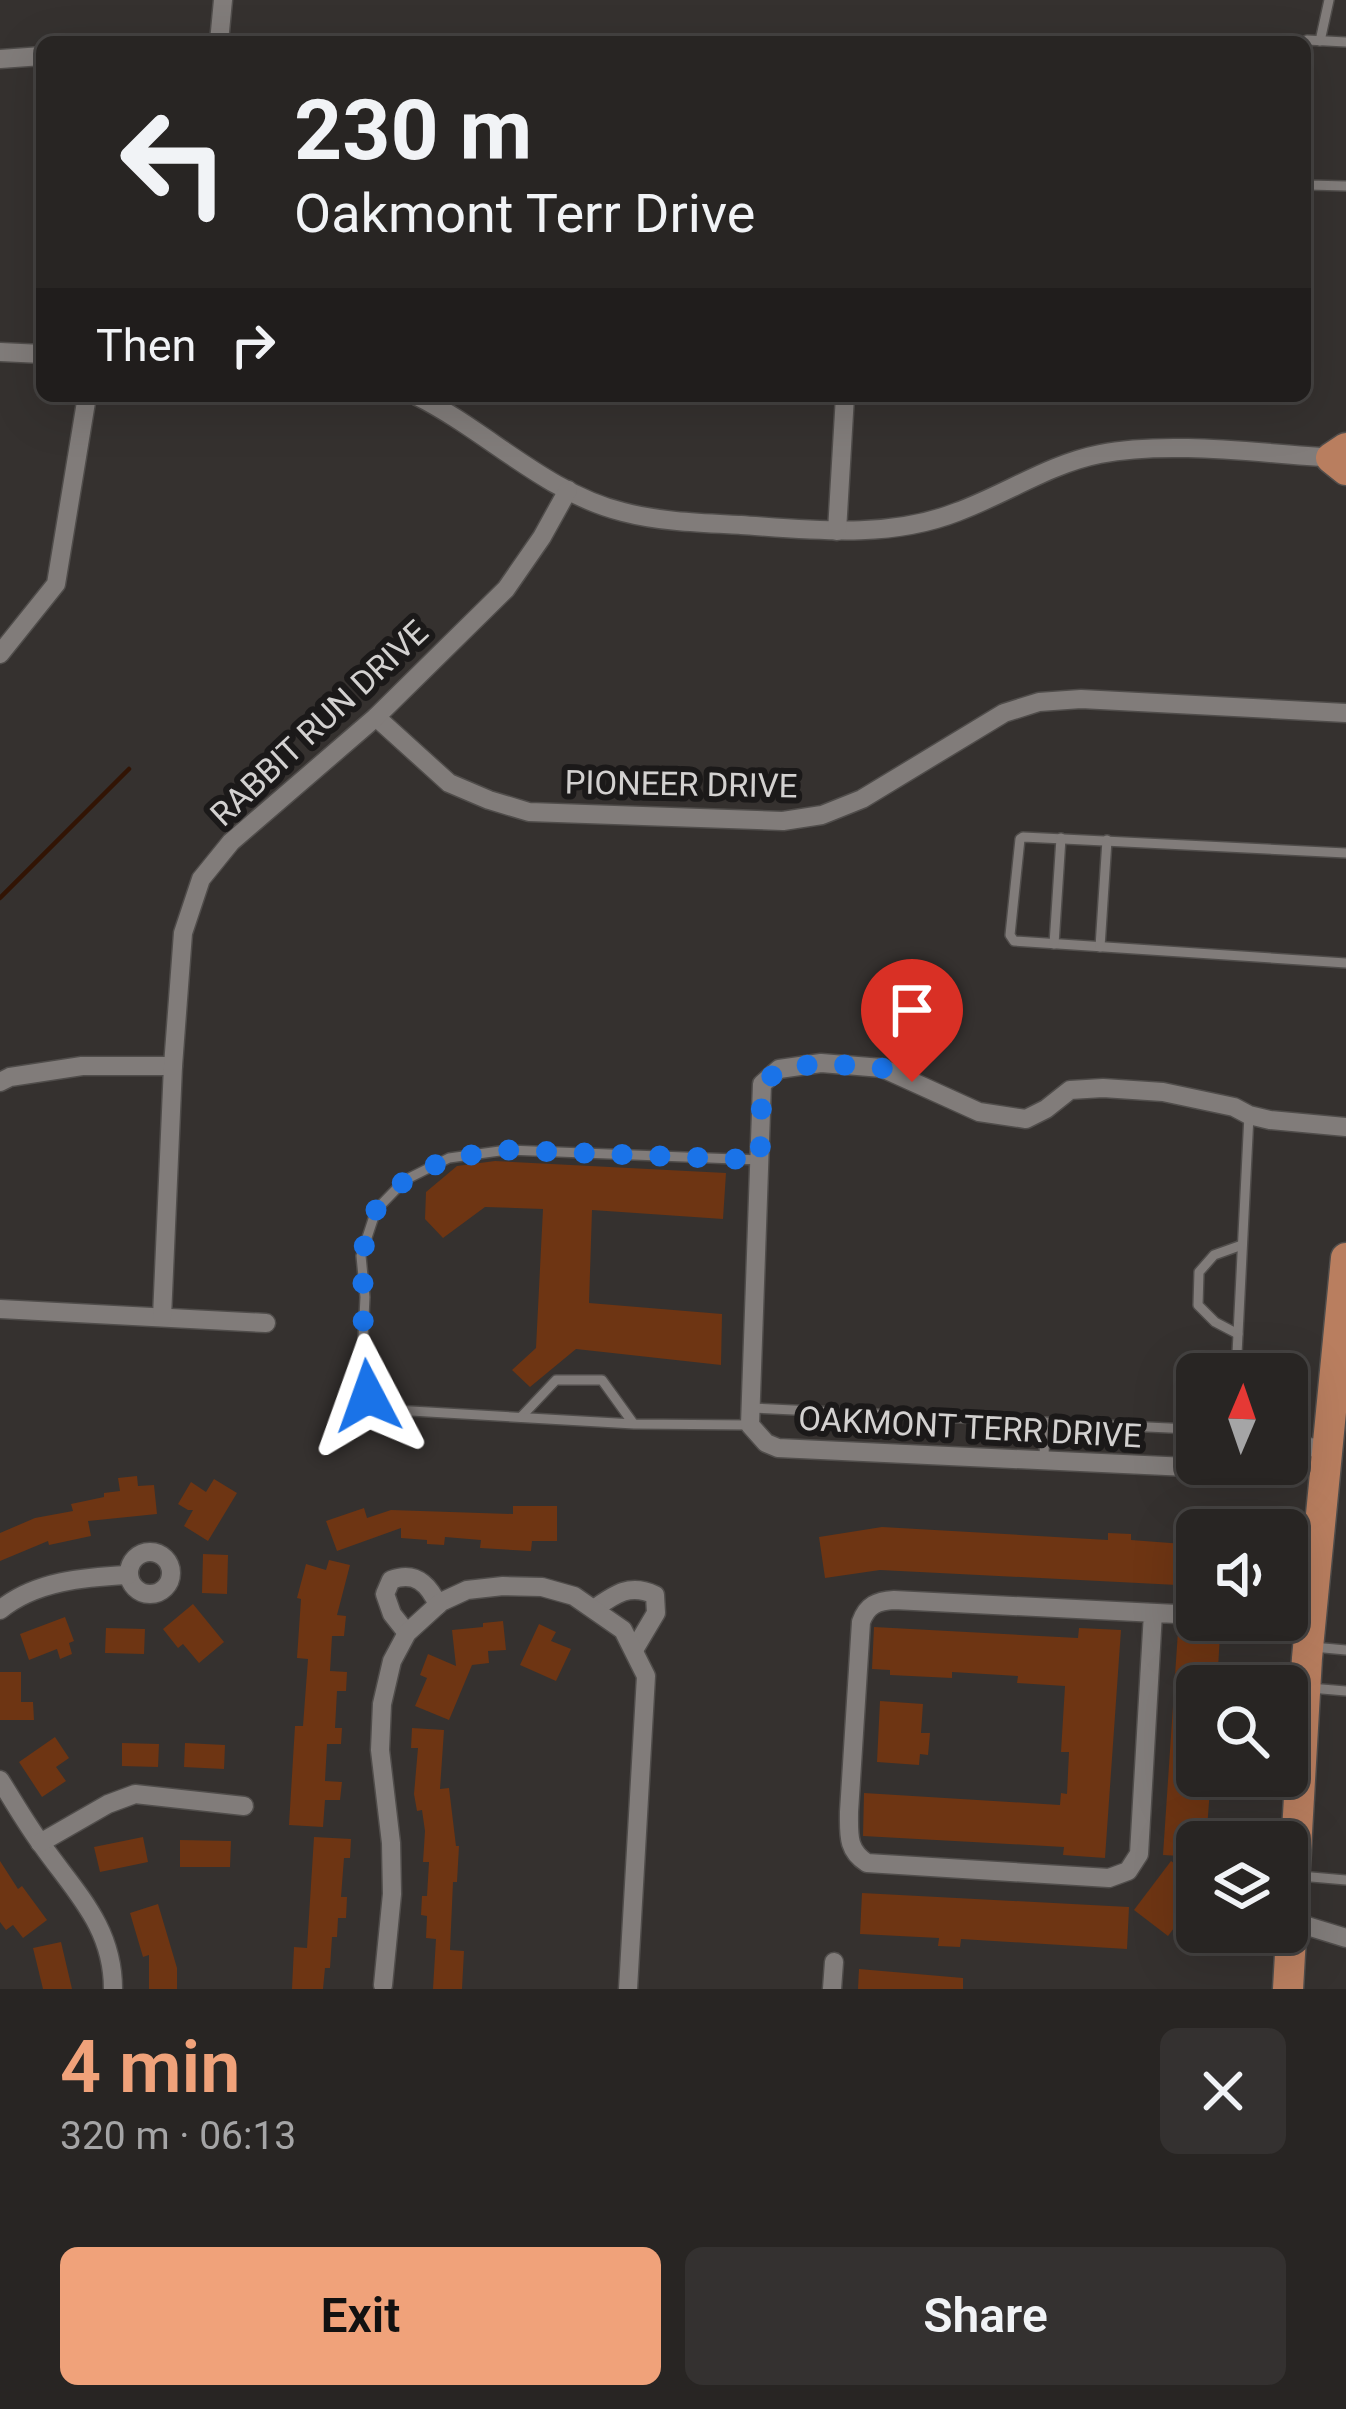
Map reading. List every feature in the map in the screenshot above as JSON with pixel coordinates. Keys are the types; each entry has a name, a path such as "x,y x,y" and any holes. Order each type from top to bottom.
{"main road":[{"path":"1308,1566 1346,1258"},
{"path":"1288,1989 1290,1953"}],"street":[{"path":"220,36 223,0"},
{"path":"0,59 36,56"},
{"path":"0,352 36,354"},
{"path":"0,654 56,584 86,402"},
{"path":"428,402 568,490 622,512 656,519 837,531 915,525 957,512 1062,464 1101,454 1175,449 1342,458"},
{"path":"837,531 845,402"},
{"name":"RABBIT RUN DRIVE","path":"162,1317 183,933 201,879 231,842 376,717 506,589 568,490"},
{"name":"PIONEER DRIVE","path":"376,717 449,783 529,812 783,821 822,814 862,799 1004,713 1039,702 1081,699 1346,713"},
{"name":"OAKMONT TERR DRIVE","path":"1176,1466 778,1448 766,1443 751,1416 762,1084 779,1070 820,1063 882,1068 979,1112 1027,1119 1070,1090 1103,1088 1163,1092 1270,1120 1346,1127"},
{"path":"0,1082 82,1066 173,1066"},
{"path":"0,1309 266,1323"},
{"path":"1308,1448 1325,1448"},
{"path":"0,1610 15,1598 82,1577 128,1575"},
{"path":"407,1633 392,1614 385,1594 391,1580 413,1576 426,1584 438,1605"},
{"path":"383,1988 392,1894 380,1750 382,1704 392,1661 407,1633 438,1605 466,1590 522,1587 574,1596 623,1630 646,1676 628,1989"},
{"path":"594,1610 616,1593 634,1588 655,1595 656,1613 634,1650"},
{"path":"1153,1613 1139,1854 1128,1871 1108,1879 867,1863 855,1855 849,1842 849,1812 861,1622 869,1606 894,1600 1176,1614"},
{"path":"0,1780 94,1915 107,1943 113,1989"},
{"path":"40,1843 135,1793 244,1806"},
{"path":"1308,1926 1346,1938"},
{"path":"832,1989 834,1962"}],"lane":[{"path":"1320,40 1329,0"},
{"path":"1311,40 1346,42"},
{"path":"1311,184 1346,186"},
{"path":"1346,853 1026,836 1020,839 1010,935 1014,941 1346,963"},
{"path":"1054,944 1061,838"},
{"path":"1100,947 1107,840"},
{"path":"1237,1353 1249,1115"},
{"path":"760,1160 507,1150 449,1158 405,1180 376,1210 361,1256 362,1357 368,1396 394,1410 634,1424 751,1416 1176,1428"},
{"path":"1238,1334 1215,1322 1198,1305 1198,1272 1214,1255 1242,1245"},
{"path":"521,1418 556,1380 602,1380 634,1424"},
{"path":"1044,1460 1045,1422"},
{"path":"1308,1633 1346,1650"},
{"path":"1308,1688 1346,1691"},
{"path":"1308,1876 1346,1880"}],"building":[{"path":"495,1161 726,1173 723,1219 592,1210 589,1303 722,1314 721,1365 576,1349 530,1387 512,1370 536,1348 543,1209 485,1207 443,1238 425,1219 426,1192 457,1166"},
{"path":"137,1476 138,1486 154,1485 157,1514 88,1521 91,1536 49,1545 48,1541 0,1561 0,1533 35,1518 73,1511 71,1504 120,1491 118,1478"},
{"path":"214,1479 237,1493 208,1541 184,1526 193,1510 178,1504 191,1482 206,1492"},
{"path":"513,1506 557,1506 557,1541 532,1541 531,1551 480,1548 481,1540 445,1537 444,1545 427,1544 427,1540 401,1538 401,1528 337,1551 326,1521 364,1508 367,1518 391,1510 513,1514"},
{"path":"882,1527 1108,1540 1108,1533 1131,1534 1131,1540 1176,1543 1176,1585 880,1570 825,1578 819,1537"},
{"path":"203,1554 228,1555 227,1594 202,1593"},
{"path":"329,1560 350,1565 337,1615 346,1616 344,1636 332,1636 330,1671 347,1672 346,1691 337,1691 335,1728 342,1728 341,1744 327,1744 325,1781 342,1782 340,1800 325,1800 323,1827 289,1825 295,1726 303,1726 308,1659 297,1658 301,1599 297,1598 306,1564 326,1570"},
{"path":"193,1604 224,1642 199,1663 163,1629"},
{"path":"65,1617 74,1641 69,1643 72,1654 60,1659 57,1649 29,1660 20,1634"},
{"path":"503,1621 506,1650 488,1651 489,1663 472,1665 449,1720 415,1706 427,1678 420,1675 428,1654 456,1666 452,1630"},
{"path":"539,1624 556,1632 551,1641 571,1649 556,1681 520,1665"},
{"path":"874,1627 1078,1638 1079,1628 1121,1630 1105,1858 1063,1855 1064,1847 863,1836 864,1793 1060,1805 1061,1793 1067,1794 1069,1752 1061,1752 1065,1686 1017,1683 1018,1676 890,1675 890,1670 872,1669"},
{"path":"106,1628 145,1629 144,1654 105,1653"},
{"path":"1177,1641 1220,1641 1218,1665 1176,1665 1176,1797 1209,1797 1208,1821 1176,1821 1176,1856 1163,1855"},
{"path":"0,1672 21,1672 21,1702 33,1702 34,1720 0,1720"},
{"path":"880,1701 923,1704 921,1733 930,1733 928,1755 920,1754 919,1765 877,1762"},
{"path":"412,1728 444,1730 440,1789 449,1788 459,1846 450,1950 464,1951 462,1989 433,1989 436,1939 426,1938 427,1916 421,1915 429,1862 423,1862 425,1831 414,1794 418,1748 411,1748"},
{"path":"55,1737 69,1758 56,1767 66,1781 42,1797 19,1762"},
{"path":"122,1743 159,1744 158,1767 122,1766"},
{"path":"185,1743 225,1745 224,1769 184,1767"},
{"path":"143,1837 148,1862 100,1872 94,1847"},
{"path":"314,1837 351,1839 350,1858 344,1858 341,1897 347,1897 346,1918 338,1918 323,1989 292,1989 294,1947 307,1948"},
{"path":"180,1840 231,1841 230,1867 180,1867"},
{"path":"0,1861 47,1920 23,1938 13,1925 6,1930 0,1922"},
{"path":"1171,1861 1176,1865 1176,1925 1168,1936 1134,1910"},
{"path":"862,1893 1129,1907 1127,1949 961,1939 960,1947 938,1946 939,1938 860,1934"},
{"path":"158,1904 177,1968 177,1989 149,1989 149,1955 143,1957 130,1913"},
{"path":"61,1942 72,1989 43,1989 33,1948"},
{"path":"859,1969 963,1978 963,1989 858,1989"}],"waterway":[{"path":"0,898 129,769"}],"route":[{"path":"368,1396 362,1357 361,1256 376,1210 405,1180 449,1158 507,1150 760,1160 762,1084 779,1070 820,1063 882,1068 912,1082"}]}
